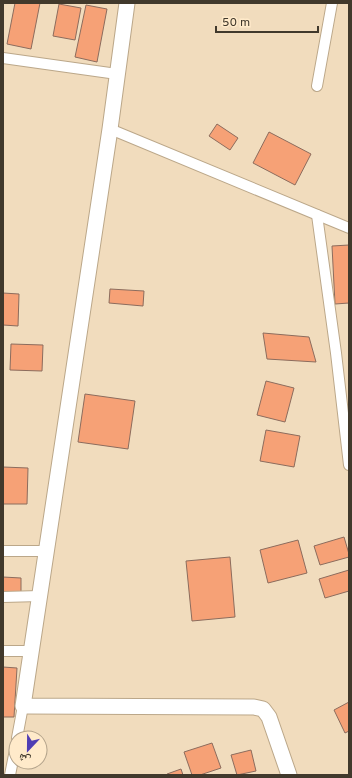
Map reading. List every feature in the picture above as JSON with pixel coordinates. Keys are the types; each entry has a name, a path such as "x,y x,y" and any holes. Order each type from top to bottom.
{"street":[{"path":"18,730 32,651 110,129 127,3"},
{"path":"317,86 332,3"},
{"path":"3,58 117,74"},
{"path":"110,129 349,228"},
{"path":"317,215 336,353 349,465"},
{"path":"3,551 46,551"},
{"path":"3,597 40,596"},
{"path":"3,651 32,651"},
{"path":"23,706 254,707 263,709 269,716 289,775"}],"building":[{"path":"15,3 40,3 31,49 7,44"},
{"path":"59,4 81,8 75,40 53,36"},
{"path":"86,5 107,9 97,62 75,57"},
{"path":"217,124 238,138 230,150 209,136"},
{"path":"269,132 311,154 295,185 253,163"},
{"path":"349,245 349,303 335,304 332,246"},
{"path":"110,289 144,291 143,306 109,303"},
{"path":"3,293 19,294 18,326 3,325"},
{"path":"263,333 309,337 316,362 267,359"},
{"path":"11,344 43,345 42,371 10,370"},
{"path":"266,381 294,388 285,422 257,415"},
{"path":"85,394 135,401 128,449 78,442"},
{"path":"266,430 300,436 294,467 260,461"},
{"path":"3,467 28,468 27,504 3,504"},
{"path":"344,537 349,557 320,565 314,546"},
{"path":"298,540 307,573 268,583 260,550"},
{"path":"230,557 235,617 192,621 186,561"},
{"path":"349,570 349,591 325,598 319,579"},
{"path":"3,577 21,578 21,594 3,594"},
{"path":"3,667 17,668 14,717 3,717"},
{"path":"349,702 349,731 345,733 334,710"},
{"path":"212,743 221,768 200,775 192,775 184,752"},
{"path":"251,750 256,771 237,775 231,755"},
{"path":"181,769 183,775 167,774"}]}
